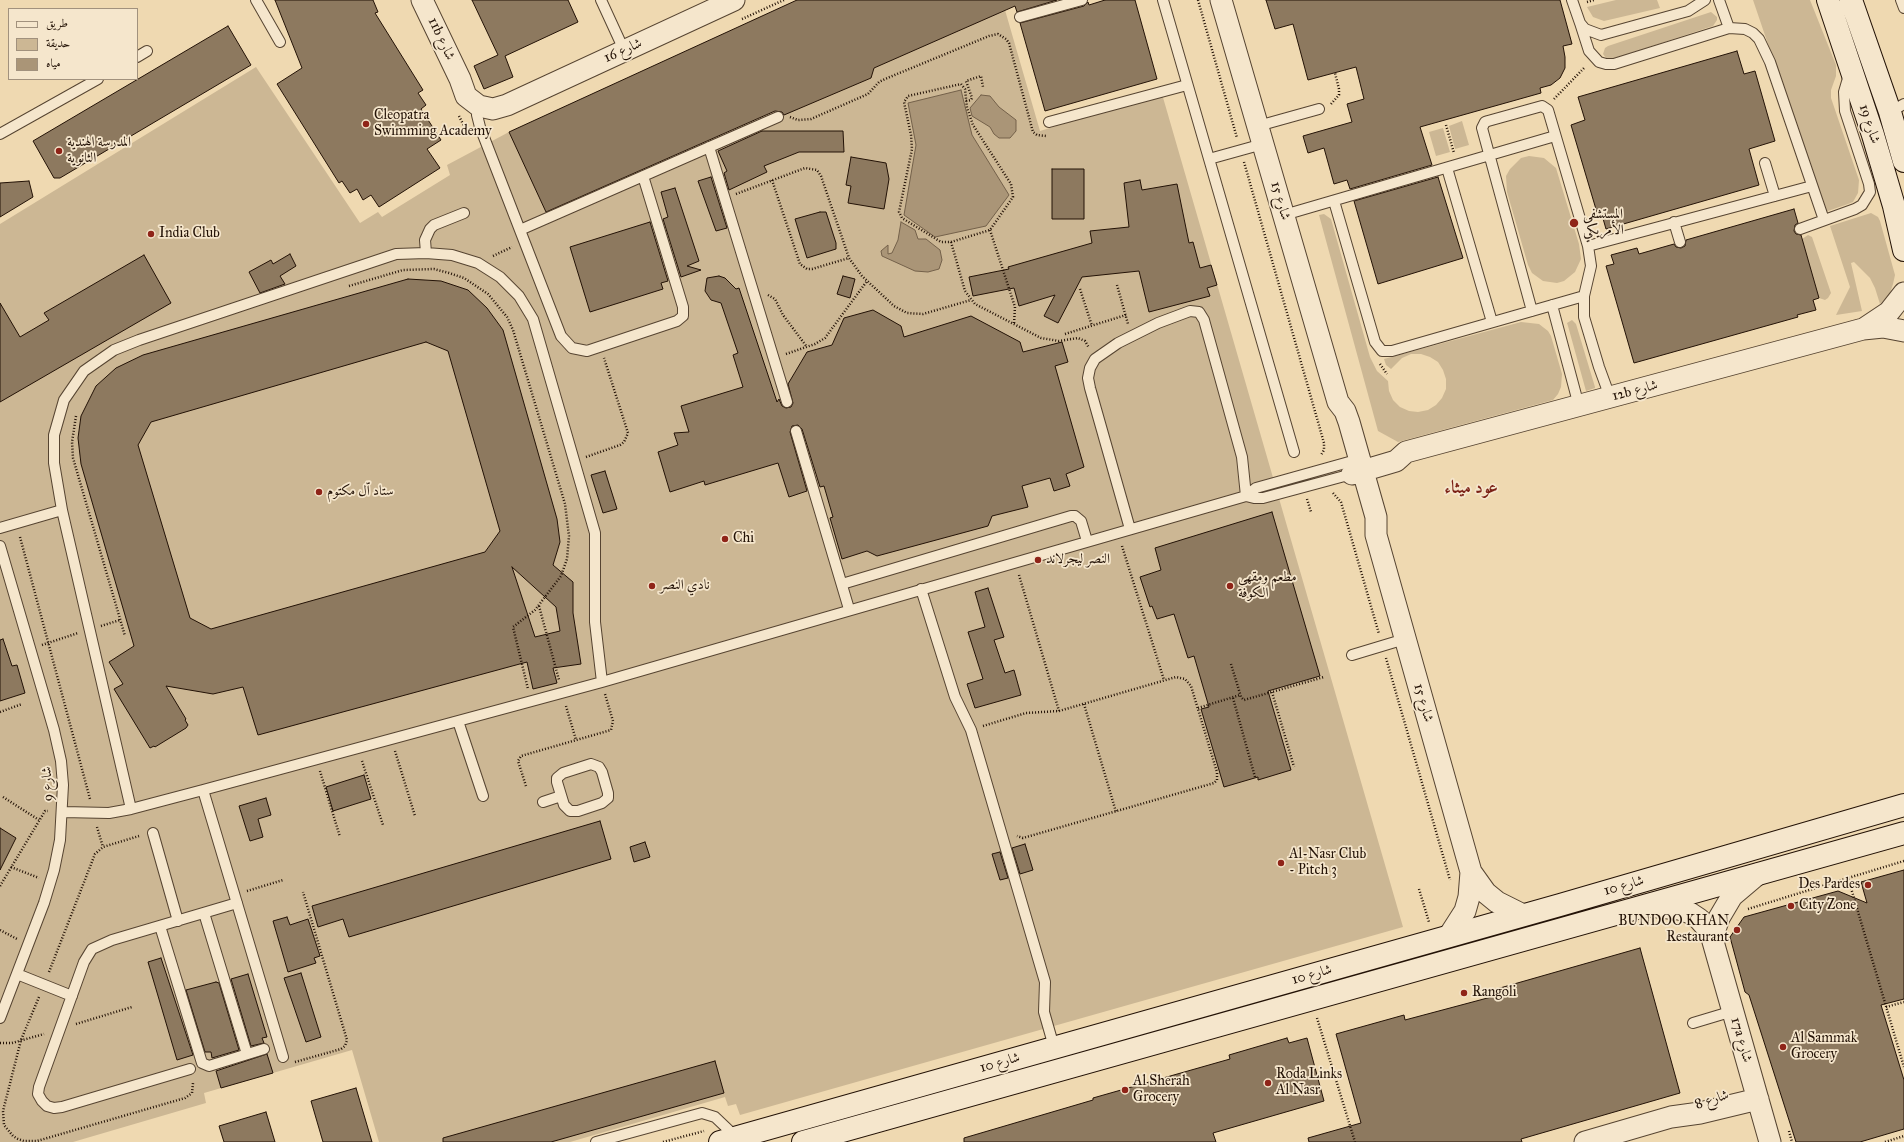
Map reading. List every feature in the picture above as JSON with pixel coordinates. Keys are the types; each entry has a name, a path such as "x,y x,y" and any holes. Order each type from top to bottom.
{"main road":[{"name":"شارع 19","path":"1828,0 1894,206 1904,250"},
{"name":"شارع 19","path":"1851,0 1897,108 1904,161"},
{"name":"شارع 10","path":"727,1135 1054,1047 1440,931 1522,915 1904,805"},
{"name":"شارع 10","path":"803,1142 1904,833"}],"street":[{"name":"11b شارع","path":"422,0 460,79 476,94 481,102"},
{"name":"شارع 16","path":"481,102 492,100 513,101 734,0"},
{"name":"شارع 15","path":"1221,0 1338,402 1336,419 1356,466 1366,520 1368,526 1376,535 1471,872 1486,893 1497,902 1522,915"},
{"name":"12b شارع","path":"1863,329 1889,312 1904,293"},
{"name":"12b شارع","path":"1356,466 1396,461 1406,452 1863,329 1883,327 1904,331"},
{"name":"شارع 15","path":"1440,931 1465,911 1469,898 1471,872"},
{"path":"1712,938 1719,918 1732,896 1758,874"},
{"name":"17a شارع","path":"1646,906 1679,909 1690,913 1699,919 1707,928 1712,938 1770,1142"},
{"name":"شارع 8","path":"1585,1142 1671,1117 1700,1113 1756,1092"}],"lane":[{"path":"256,0 280,42"},
{"path":"601,0 624,50"},
{"path":"1020,18 1082,0"},
{"path":"1162,0 1294,452"},
{"path":"1572,0 1589,52 1599,62 1614,64 1729,28 1745,29 1753,33 1761,43 1770,62 1824,220"},
{"path":"1580,23 1585,29 1601,35 1688,11 1705,0"},
{"path":"1719,0 1729,28"},
{"path":"1901,0 1904,8"},
{"path":"138,56 147,51"},
{"path":"1800,229 1862,205 1870,192 1869,184 1845,111 1844,92 1850,68"},
{"path":"0,134 96,80"},
{"path":"1050,122 1187,85"},
{"path":"481,102 477,115 480,127 561,336 565,343 572,348 580,351 587,351 677,321 683,316 684,312 643,176"},
{"path":"1532,311 1482,128 1486,122 1538,106 1548,110 1588,246 1591,266 1584,296 1584,317 1610,397"},
{"path":"1209,159 1240,150 1260,135 1319,109"},
{"path":"520,230 778,117"},
{"path":"1284,215 1555,136"},
{"path":"709,147 787,402"},
{"path":"1765,163 1775,196"},
{"path":"1447,168 1492,322"},
{"path":"1588,246 1812,186"},
{"path":"1334,201 1375,342 1382,351 1392,351 1584,296"},
{"path":"426,253 425,240 434,225 464,213"},
{"path":"1674,222 1680,242"},
{"path":"131,809 62,510 54,463 54,434 64,400 84,370 114,350 396,254 426,253 452,255 478,263 500,277 520,296 533,319 595,533 595,622 602,682"},
{"path":"1552,305 1579,406"},
{"path":"1130,529 1090,388 1088,378 1090,368 1095,359 1132,336 1158,323 1190,311 1195,310 1203,315 1242,456 1246,496"},
{"path":"796,431 849,609"},
{"path":"63,812 94,814 131,809 316,760 602,682 849,609 1246,496 1263,498 1356,466"},
{"path":"0,528 62,510"},
{"path":"842,584 1071,516 1075,516 1080,521 1087,541"},
{"name":"شارع 9","path":"0,546 54,730 61,761 63,812 60,840 50,882 28,946 0,1018"},
{"path":"921,589 955,697 971,730 1045,982 1044,1012 1054,1047"},
{"path":"1352,655 1405,640"},
{"path":"458,721 483,796"},
{"path":"591,764 599,767 608,793 606,801 574,812 566,809 561,796 557,782 560,775 591,764"},
{"path":"203,790 283,1057"},
{"path":"543,802 561,796"},
{"path":"153,833 178,921"},
{"path":"190,1068 62,1107 54,1108 47,1106 38,1094 39,1087 84,962 92,949 112,940 204,913 236,899"},
{"path":"204,913 247,1054"},
{"path":"160,926 202,1063 209,1066 264,1049"},
{"path":"17,974 72,996"},
{"path":"1693,1023 1733,1011"},
{"path":"596,1142 695,1114 709,1114 715,1117 727,1135"}],"path":[{"path":"1198,0 1324,443 1324,450 1318,459"},
{"path":"778,117 783,116 805,120 811,118 868,94 879,82 884,79 989,36 998,34 1006,39 1008,43 1033,132 1041,137 1053,134"},
{"path":"1545,108 1594,58"},
{"path":"1319,109 1332,104 1339,95 1335,73"},
{"path":"966,101 972,98 966,81 981,76 983,88"},
{"path":"959,84 964,86 970,117 977,132 1012,188 1011,200 990,230 951,242 941,242 934,240 902,218 899,212 912,150 911,135 904,102 908,96 959,84"},
{"path":"1446,125 1457,165"},
{"path":"724,198 805,168 817,170 821,176 849,258 855,268 867,281 894,306 907,313 923,314 971,300"},
{"path":"772,180 800,264 807,269 812,269 849,258"},
{"path":"990,230 1015,307 1014,324"},
{"path":"478,263 524,241"},
{"path":"951,242 966,291 971,300 1014,324 1048,340 1081,339 1088,344 1095,359"},
{"path":"343,288 403,270 426,269 449,273 464,278 488,294 507,316 514,330 555,468 565,504 568,522 569,550 561,576 539,605 529,615 515,624 512,631 532,701"},
{"path":"774,358 821,341 829,334 867,281"},
{"path":"1117,284 1132,336"},
{"path":"1080,289 1092,326"},
{"path":"754,297 769,295 775,300 783,315 807,347"},
{"path":"1065,334 1126,315"},
{"path":"555,468 620,445 624,442 628,433 601,346"},
{"path":"77,410 72,442 73,458 125,636"},
{"path":"1330,492 1341,502 1450,881"},
{"path":"16,523 103,847"},
{"path":"1118,532 1164,680"},
{"path":"1015,562 1059,711"},
{"path":"539,605 576,740"},
{"path":"1231,664 1240,695 1244,700 1324,677"},
{"path":"971,730 1026,713 1059,711 1176,676 1185,679 1191,686 1217,772 1216,780 1210,784 1023,838 1015,834"},
{"path":"526,786 518,761 521,756 611,730 613,728 613,721 602,682"},
{"path":"1272,692 1294,767"},
{"path":"1198,708 1240,695"},
{"path":"1233,698 1255,777"},
{"path":"0,712 22,704"},
{"path":"1084,704 1116,812"},
{"path":"982,726 985,734"},
{"path":"392,739 415,816"},
{"path":"358,748 383,825"},
{"path":"316,760 340,837"},
{"path":"3,798 39,820"},
{"path":"0,886 44,811 63,812"},
{"path":"1744,911 1904,861"},
{"path":"11,867 50,882"},
{"path":"1848,878 1904,1067"},
{"path":"236,899 283,880"},
{"path":"1419,889 1440,931"},
{"path":"283,1057 286,1062 292,1063 341,1049 347,1043 303,892"},
{"path":"0,930 28,946"},
{"path":"1312,999 1355,1142"},
{"path":"1886,1007 1904,1002"},
{"path":"1787,1127 1792,1142"},
{"path":"663,1142 727,1135"},
{"path":"1885,1142 1904,1136"}],"green space":[{"path":"1616,0 1657,0 1660,8 1604,21 1593,17 1587,7"},
{"path":"1753,0 1810,0 1836,65 1836,76 1831,90 1831,98 1859,180 1858,193 1853,202 1825,212"},
{"name":"نادي النصر","path":"1005,10 1040,131 1162,94 1403,927 740,1115 736,1104 728,1106 725,1097 570,1142 379,1142 352,1050 204,1093 206,1103 73,1142 0,1142 0,224 256,67 360,223 378,212 382,217 450,175 447,165 509,132 547,213 788,106 798,109 871,78 874,68"},
{"path":"1711,12 1717,17 1717,20 1713,26 1613,59 1606,58 1603,54 1605,48 1608,46"},
{"path":"1462,121 1469,145 1455,149 1449,126"},
{"path":"1443,128 1450,152 1436,156 1429,132"},
{"path":"1529,156 1544,158 1556,168 1579,244 1581,259 1575,272 1564,281 1557,283 1543,281 1532,273 1528,265 1507,192 1506,176 1510,169 1521,158"},
{"path":"1871,213 1878,217 1880,221 1895,275 1890,293 1880,304 1870,278 1854,262 1851,263 1862,311 1836,315 1850,287 1830,226"},
{"path":"1324,214 1331,219 1370,357 1377,371 1388,381 1389,391 1393,400 1400,407 1409,411 1418,412 1428,410 1436,405 1442,398 1446,389 1446,379 1443,370 1438,362 1421,354 1411,354 1402,358 1391,369 1386,365 1384,359 1521,322 1539,324 1548,331 1551,336 1562,374 1561,387 1558,394 1553,400 1398,442 1378,431 1319,215"},
{"path":"1808,235 1812,237 1831,293 1825,300 1819,298 1802,239"},
{"path":"1572,320 1576,324 1595,387 1586,391 1567,323"}],"water":[{"path":"961,90 972,135 1009,195 986,226 935,237 904,215 916,145 908,103"},
{"path":"981,95 990,96 999,107 1016,120 1016,131 1010,138 999,138 994,134 990,127 972,116 970,108"},
{"path":"901,222 915,230 918,239 926,239 940,250 942,260 939,269 928,272 915,271 882,256 881,251 888,245 888,254 892,253 898,240"}],"building":[{"name":"Cleopatra Swimming Academy","path":"275,0 373,0 378,12 375,13 423,90 418,93 426,105 421,109 441,140 427,149 440,168 379,207 371,195 363,200 357,189 350,193 342,181 339,183 277,84 302,68"},
{"path":"472,0 568,0 578,22 505,56 513,77 484,89 474,66 498,55"},
{"path":"797,0 1057,0 1017,12 1015,6 874,68 871,78 784,115 782,112 775,111 546,212 509,132"},
{"path":"1105,0 1135,0 1157,79 1045,111 1020,23 1084,6 1088,2 1089,5"},
{"path":"1266,0 1560,0 1572,44 1563,46 1565,68 1560,78 1551,85 1540,88 1541,93 1420,127 1432,165 1350,189 1347,180 1334,184 1324,148 1308,153 1303,136 1352,122 1347,104 1364,99 1356,67 1308,80 1293,24 1275,29"},
{"path":"228,26 251,65 60,178 54,178 33,141"},
{"path":"1737,51 1744,74 1755,71 1775,141 1749,149 1759,185 1606,229 1602,215 1598,216 1571,125 1585,120 1578,97"},
{"path":"762,131 843,131 844,152 799,152 764,166 767,172 729,190 724,173 727,171 718,151"},
{"path":"851,157 886,163 889,179 884,209 848,203 851,186 846,185"},
{"path":"1052,169 1084,169 1084,219 1052,219"},
{"path":"711,177 727,228 716,231 698,181"},
{"path":"1438,177 1463,258 1378,284 1354,201"},
{"path":"1140,180 1142,190 1177,184 1189,243 1193,242 1200,268 1211,265 1217,285 1207,288 1210,296 1149,312 1139,271 1082,277 1058,323 1044,316 1055,295 1019,306 1014,288 973,296 969,277 1009,269 1008,267 1092,243 1090,231 1129,227 1124,183"},
{"path":"29,181 33,197 0,217 0,183"},
{"path":"675,188 699,261 687,266 701,270 681,277 663,219 668,217 661,192"},
{"path":"1794,209 1798,223 1795,225 1794,231 1796,234 1801,235 1819,298 1813,300 1816,310 1797,315 1798,317 1634,363 1606,266 1614,264 1611,255 1637,248 1639,254 1674,244 1676,247 1681,248 1685,246 1686,240"},
{"path":"820,212 826,212 836,243 836,249 807,258 795,219"},
{"path":"650,222 668,281 661,283 663,289 590,312 570,247"},
{"path":"290,254 296,266 280,276 285,284 260,293 249,272 271,260 273,264"},
{"path":"144,255 171,303 0,402 0,303 20,337 49,320 44,313"},
{"path":"719,276 725,278 736,289 739,288 777,402 779,399 782,406 786,408 791,407 793,403 788,384 807,352 832,345 844,318 873,310 901,326 904,337 971,316 1020,342 1023,352 1062,342 1068,362 1055,366 1084,467 1066,474 1070,486 1054,491 1050,478 1022,486 1028,507 992,516 988,526 877,556 867,551 842,559 830,518 833,517 824,486 820,487 802,429 798,425 792,426 790,432 807,491 789,497 778,463 705,485 704,481 670,492 658,452 678,445 674,433 689,432 681,406 743,387 733,355 738,353 721,303 711,300 705,291 707,278"},
{"path":"843,276 855,279 850,298 837,294"},
{"path":"408,279 441,281 468,290 487,308 503,330 557,519 560,542 553,565 573,582 573,613 581,664 553,668 557,683 533,689 527,662 258,735 243,687 213,694 166,686 186,719 185,720 188,725 186,728 155,747 150,748 114,689 123,684 109,662 134,646 81,464 78,438 81,416 96,386 116,368 143,355","holes":["426,342 448,351 500,531 485,552 211,629 190,618 138,445 151,422","512,567 556,607 560,631 535,637"]},
{"path":"605,471 617,509 603,513 591,475"},
{"path":"1272,512 1320,676 1268,691 1291,770 1258,780 1258,777 1224,787 1201,709 1209,707 1194,656 1188,658 1174,614 1157,619 1152,606 1150,607 1140,577 1161,570 1155,548"},
{"path":"988,588 1004,637 994,640 1005,673 1014,670 1021,695 975,708 967,684 983,679 968,632 985,627 975,592"},
{"path":"3,639 12,666 17,665 25,693 0,701 0,640"},
{"path":"364,775 371,799 333,811 326,787"},
{"path":"266,798 271,815 258,819 263,837 250,841 239,806"},
{"path":"600,821 611,859 349,937 343,919 318,927 312,906"},
{"path":"0,828 16,838 0,870"},
{"path":"645,842 650,857 634,862 630,847"},
{"path":"1025,844 1033,870 1020,874 1012,848"},
{"path":"1000,852 1008,878 1000,880 992,854"},
{"path":"1904,870 1904,999 1881,1005 1904,1080 1904,1129 1860,1142 1796,1142 1749,995 1745,992 1730,937 1744,917 1838,891 1867,903 1861,882"},
{"path":"287,917 290,925 308,919 320,956 314,958 316,963 288,972 273,921"},
{"path":"1640,948 1680,1093 1521,1139 1522,1142 1309,1142 1308,1138 1361,1123 1336,1034 1404,1015 1405,1020 1495,996 1493,990"},
{"path":"161,958 193,1055 177,1060 148,962"},
{"path":"301,973 321,1037 306,1042 284,978"},
{"path":"248,974 267,1037 262,1038 264,1043 251,1046 231,979"},
{"path":"216,982 219,983 239,1050 212,1058 211,1052 205,1052 186,990"},
{"path":"1287,1038 1289,1043 1307,1038 1324,1101 1213,1133 1216,1142 964,1142 964,1138 1093,1100 1093,1098 1230,1059 1229,1055"},
{"path":"267,1054 273,1073 221,1088 216,1071"},
{"path":"715,1061 724,1093 551,1142 443,1142 443,1138"},
{"path":"356,1088 372,1142 323,1142 311,1101"},
{"path":"266,1112 275,1142 224,1142 219,1126"}],"place":[{"name":"Cleopatra Swimming Academy","path":"366,124"},
{"name":"المدرسة الهندية الثانوية","path":"59,151"},
{"name":"المستشفى الأمريكي","path":"1574,223"},
{"name":"India Club","path":"151,234"},
{"name":"ستاد اّل مكتوم","path":"319,492"},
{"name":"Chi","path":"725,539"},
{"name":"النصر ليجرلاند","path":"1038,560"},
{"name":"نادي النصر","path":"652,586"},
{"name":"مطعم ومقهى الكوفة","path":"1230,586"},
{"name":"Al-Nasr Club - Pitch 3","path":"1281,863"},
{"name":"Des Pardes","path":"1868,885"},
{"name":"City Zone","path":"1791,906"},
{"name":"BUNDOO KHAN Restaurant","path":"1737,930"},
{"name":"Rangoli","path":"1464,993"},
{"name":"Al Sammak Grocery","path":"1783,1047"},
{"name":"Roda Links Al Nasr","path":"1268,1083"},
{"name":"Al Sherah Grocery","path":"1125,1090"}],"district":[{"name":"عود ميثاء","path":"1471,489"}]}
